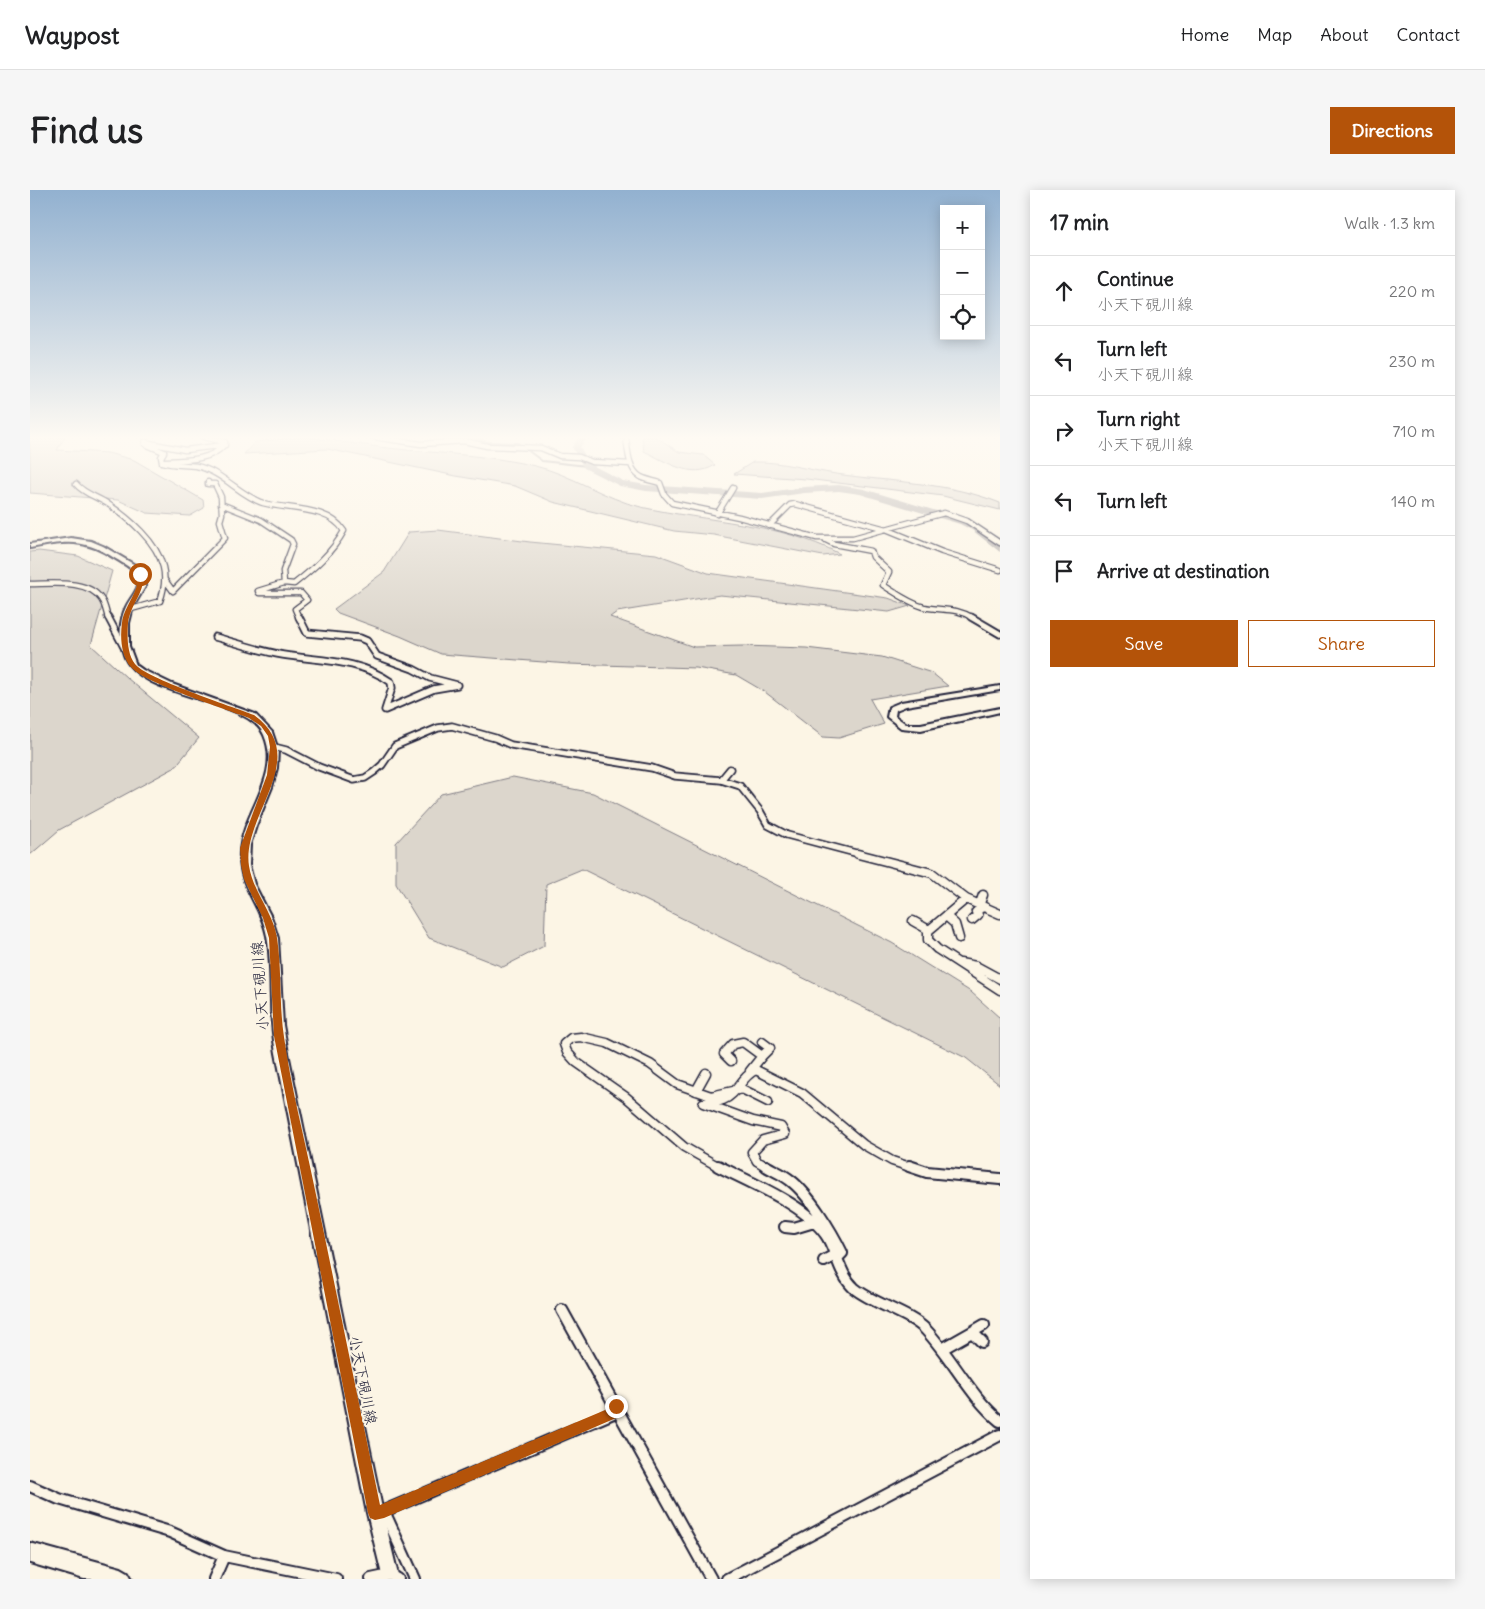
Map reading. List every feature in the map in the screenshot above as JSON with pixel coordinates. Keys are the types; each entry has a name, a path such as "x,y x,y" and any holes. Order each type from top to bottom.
{"highway":[{"path":"30,1553 121,1579"}],"main road":[{"path":"30,546 80,540 102,546 140,574 142,583 128,610 125,623 127,654 132,666 140,672 252,716 263,725 271,736 274,747"},
{"path":"1000,688 904,704 892,709 890,712 891,717 904,726 920,727 1000,710"},
{"name":"小天下硯川線","path":"274,747 271,775 244,848 244,865 248,879 268,918 273,938 279,1036 393,1578"}],"street":[{"path":"102,502 114,508 150,541 159,553 166,580 173,591 225,538 220,521 222,504 261,520 291,540 293,544 283,571 284,583"},
{"path":"215,637 280,655 356,666 377,673 392,682 385,710 434,690 457,685 430,678 408,667 377,656 367,641 360,638 307,633 296,609 307,600 306,597 301,593 263,593 258,591 284,583 294,584 317,565 344,531 343,525 336,520 305,511 260,502"},
{"path":"671,502 826,539 853,538 942,513 955,515 978,525 1000,543"},
{"path":"718,514 725,502"},
{"path":"769,526 793,504 830,512 886,529 942,552 1000,570"},
{"path":"826,539 827,542 834,544 866,548 871,551 873,557 889,572 883,585 893,593 924,607 957,610 1000,634"},
{"path":"128,610 160,601 166,580"},
{"path":"30,584 73,584 95,592 102,600 110,623 127,654"},
{"path":"274,747 286,750 319,767 354,780 365,778 382,766 394,746 438,728 452,726 495,738 511,745 652,768 674,776 721,780 740,786 768,824 778,831 932,873 966,899 1000,914"},
{"path":"721,780 730,769"},
{"path":"972,920 978,915 976,912 980,906 983,894"},
{"path":"966,899 929,930 928,940 937,949 1000,990"},
{"path":"946,916 956,924 959,938"},
{"path":"913,921 929,930"},
{"path":"959,963 968,963 981,967 1000,979"},
{"path":"736,1092 712,1096 676,1084 650,1064 608,1043 581,1037 571,1038 564,1044 567,1052 576,1062 626,1097 684,1147 777,1196 808,1216 828,1238 836,1257 854,1288 924,1328 989,1412 1000,1421"},
{"path":"731,1061 724,1054 733,1044 743,1042 762,1056"},
{"path":"736,1092 738,1085 770,1048 762,1042"},
{"path":"750,1071 756,1070 802,1094 864,1144 892,1161 927,1172 1000,1179"},
{"path":"696,1091 706,1073"},
{"path":"768,1102 742,1089 725,1100 703,1103 753,1121 781,1127 785,1134 763,1140 752,1152 757,1161 791,1180 818,1212 834,1236 842,1252 836,1257 824,1261"},
{"path":"785,1227 794,1228 814,1222"},
{"path":"562,1310 711,1579"},
{"path":"942,1349 984,1325"},
{"path":"972,1332 982,1342"},
{"path":"415,1579 379,1512 618,1411"},
{"path":"726,1579 1000,1435"},
{"path":"30,1486 59,1499 170,1532 224,1556 336,1579"},
{"path":"214,1579 224,1556"},
{"path":"371,1579 393,1578"}],"shaded area":[{"path":"122,502 203,502 204,508 190,516 147,513"},
{"path":"553,502 625,502 666,512 742,524 792,535 840,554 823,556 714,535 674,531"},
{"path":"967,502 997,502 1000,503 1000,510"},
{"path":"438,530 530,542 656,554 708,573 888,598 910,606 889,612 720,595 617,612 610,617 694,647 806,648 882,657 932,673 948,686 870,699 884,724 839,738 823,737 765,692 736,675 696,668 569,664 441,654 400,636 338,613 334,609 384,572 409,532"},
{"path":"39,551 78,556 112,571 91,645 127,678 199,738 174,768 59,830 30,855 30,552"},
{"path":"513,777 593,793 892,943 971,992 1000,1018 1000,1085 966,1058 582,869 546,884 544,946 503,967 429,938 396,884 396,843 441,794"}],"waterway":[{"path":"897,502 963,522 975,528 1000,549"}],"route":[{"path":"140,574 142,583 138,594 128,610 125,623 127,654 132,666 158,681 252,716 263,725 271,736 274,747 271,775 244,848 244,865 248,879 268,918 273,938 274,980 279,1036 298,1122 375,1513 384,1511 618,1411 616,1406"}]}
